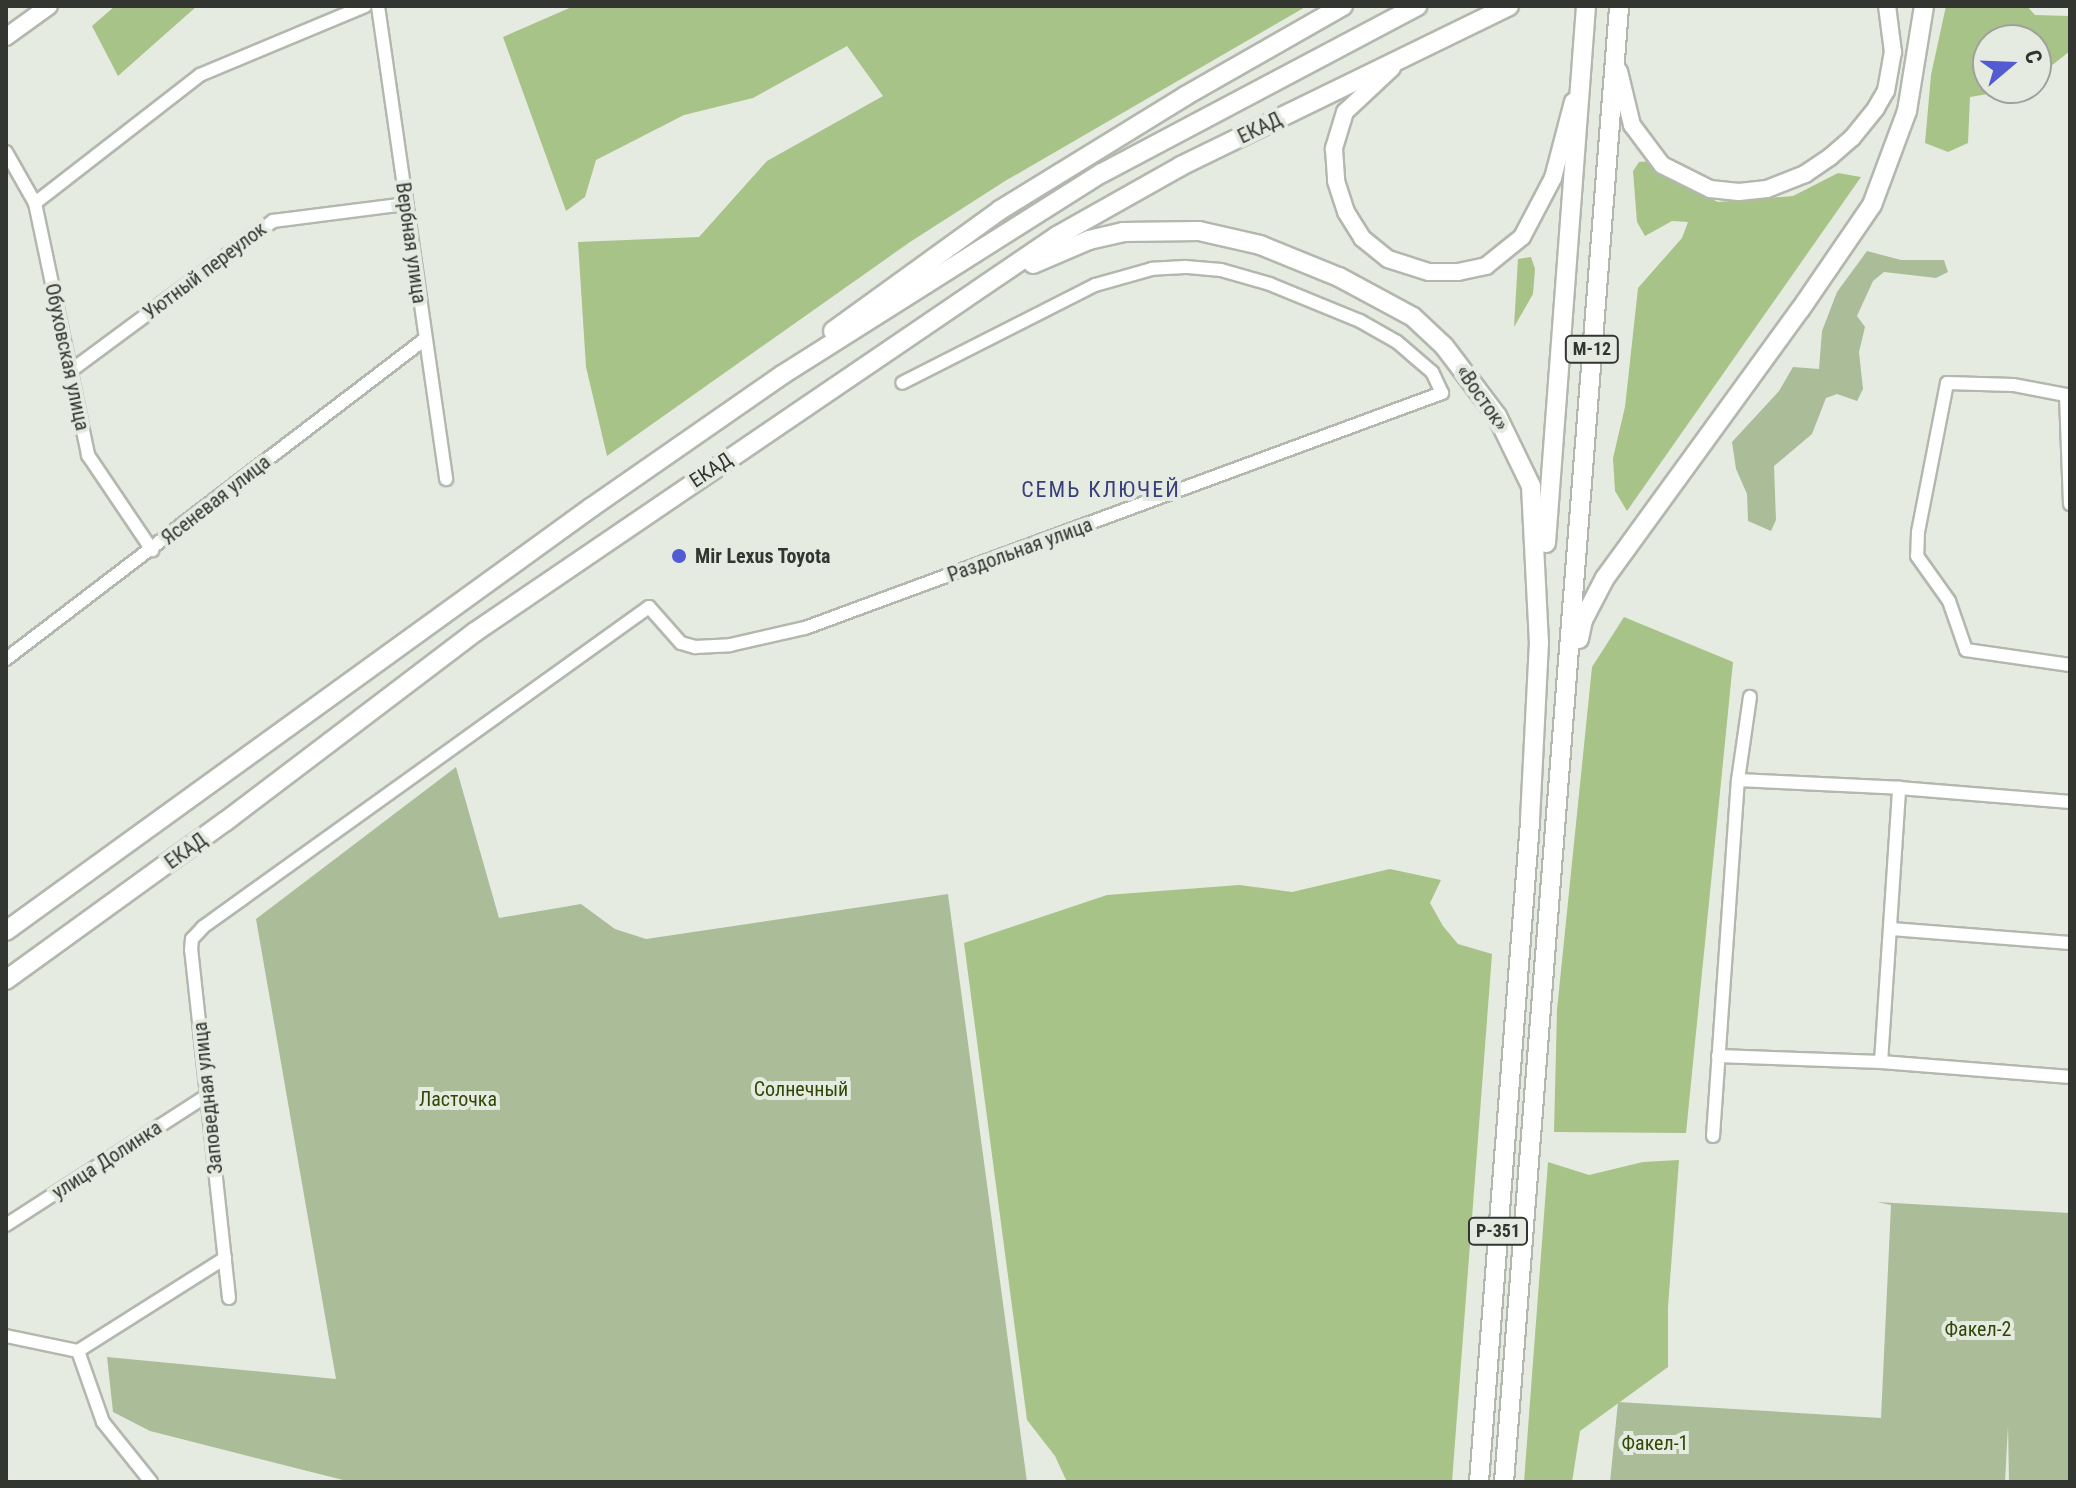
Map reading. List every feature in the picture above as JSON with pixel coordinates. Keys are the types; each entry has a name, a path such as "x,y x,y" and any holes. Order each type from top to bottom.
{"highway":[{"path":"782,375 858,310 1000,210 1185,96 1343,6"},
{"name":"ЕКАД","path":"6,931 592,507 782,375 1102,173 1418,6"},
{"name":"ЕКАД","path":"6,980 226,821 475,632 1057,236 1181,166 1509,6"},
{"name":"М-12","path":"1543,983 1619,6"},
{"path":"1566,692 1583,620 1605,578 1800,310 1872,205 1907,111 1924,6"},
{"path":"1539,642 1586,12"},
{"name":"«Восток»","path":"956,302 1054,253 1089,240 1157,229 1231,236 1339,277 1382,297 1413,317 1444,346 1490,406 1518,452 1531,486 1534,504 1539,642 1479,1482"},
{"name":"Р-351","path":"1504,1482 1543,983"}],"main road":[{"path":"6,37 49,6"},
{"path":"1619,6 1621,90 1639,138 1662,165 1678,176 1710,189 1739,192 1767,189 1805,174 1830,157 1864,125 1886,91 1891,70 1893,33 1887,6"},
{"path":"1412,53 1374,82 1345,112 1334,149 1338,192 1362,238 1388,259 1429,272 1472,270 1498,259 1511,248 1542,203 1572,104 1586,12"}],"street":[{"path":"35,203 200,75 365,6"},
{"name":"Вербная улица","path":"378,6 446,479"},
{"name":"Обуховская улица","path":"6,152 35,203 88,455 152,550"},
{"name":"Уютный переулок","path":"69,372 273,221 405,204"},
{"name":"Раздольная улица","path":"192,939 203,927 317,841 437,761 649,607 681,643 695,647 730,645 805,628 1442,393 1432,372 1397,342 1360,321 1270,284 1221,270 1185,267 1152,269 1095,285 902,383"},
{"name":"Ясеневая улица","path":"6,659 425,339"},
{"path":"2070,504 2066,395 2013,385 1947,383 1918,532 1917,556 1949,601 1966,650 2070,665"},
{"path":"1713,1136 1738,780 1750,697"},
{"path":"1738,780 1899,788 2070,802"},
{"path":"1881,1062 1899,788"},
{"path":"1891,929 2070,943"},
{"name":"Заповедная улица","path":"192,939 229,1298"},
{"path":"1718,1056 1881,1062 2070,1077"},
{"name":"улица Долинка","path":"6,1225 208,1095"},
{"path":"6,1336 78,1351 225,1258"},
{"path":"78,1351 103,1422 151,1482"}],"green space":[{"path":"115,6 197,6 118,76 92,26"},
{"path":"574,6 1307,6 1005,181 910,242 607,456 586,367 578,242 699,237 767,161 883,96 847,46 753,98 684,115 596,160 585,197 566,211 503,37"},
{"path":"1946,6 2027,6 2035,15 2070,16 2070,51 2052,65 2052,24 1972,24 1972,97 1968,143 1948,152 1925,143 1931,75"},
{"path":"1652,161 1659,174 1718,202 1793,196 1838,173 1861,177 1627,511 1615,491 1613,458 1625,407 1638,288 1682,238 1688,222 1672,221 1645,236 1637,222 1633,171 1639,162"},
{"path":"1867,251 1901,260 1944,260 1948,272 1936,278 1884,272 1873,281 1857,316 1865,327 1859,352 1863,389 1857,401 1837,394 1826,398 1812,434 1774,466 1776,520 1771,531 1748,521 1747,494 1736,469 1732,442 1779,391 1793,367 1819,369 1822,331 1837,292"},
{"path":"1531,257 1535,269 1533,294 1514,327 1518,259"},
{"path":"1624,617 1733,662 1686,1133 1554,1132 1557,1010 1592,667"},
{"path":"456,767 499,918 581,904 615,929 646,939 948,894 1027,1482 351,1482 150,1431 113,1412 107,1357 336,1379 256,919"},
{"path":"1390,869 1441,880 1430,903 1443,926 1458,944 1492,954 1452,1482 1067,1482 1055,1456 1027,1420 964,943 1107,895 1239,885 1292,892"},
{"path":"1679,1160 1668,1307 1668,1367 1580,1431 1572,1482 1524,1482 1548,1162 1589,1175 1643,1162"},
{"name":"Факел-2","path":"1877,1202 2070,1213 2070,1482 2009,1482 2008,1426 2005,1482 1610,1482 1618,1402 1881,1418 1891,1205"}],"place":[{"name":"Mir Lexus Toyota","path":"679,556"}],"district":[{"name":"СЕМЬ КЛЮЧЕЙ","path":"1101,490"}],"park label":[{"name":"Солнечный","path":"801,1089"},
{"name":"Ласточка","path":"458,1099"},
{"name":"Факел-1","path":"1655,1443"}]}
